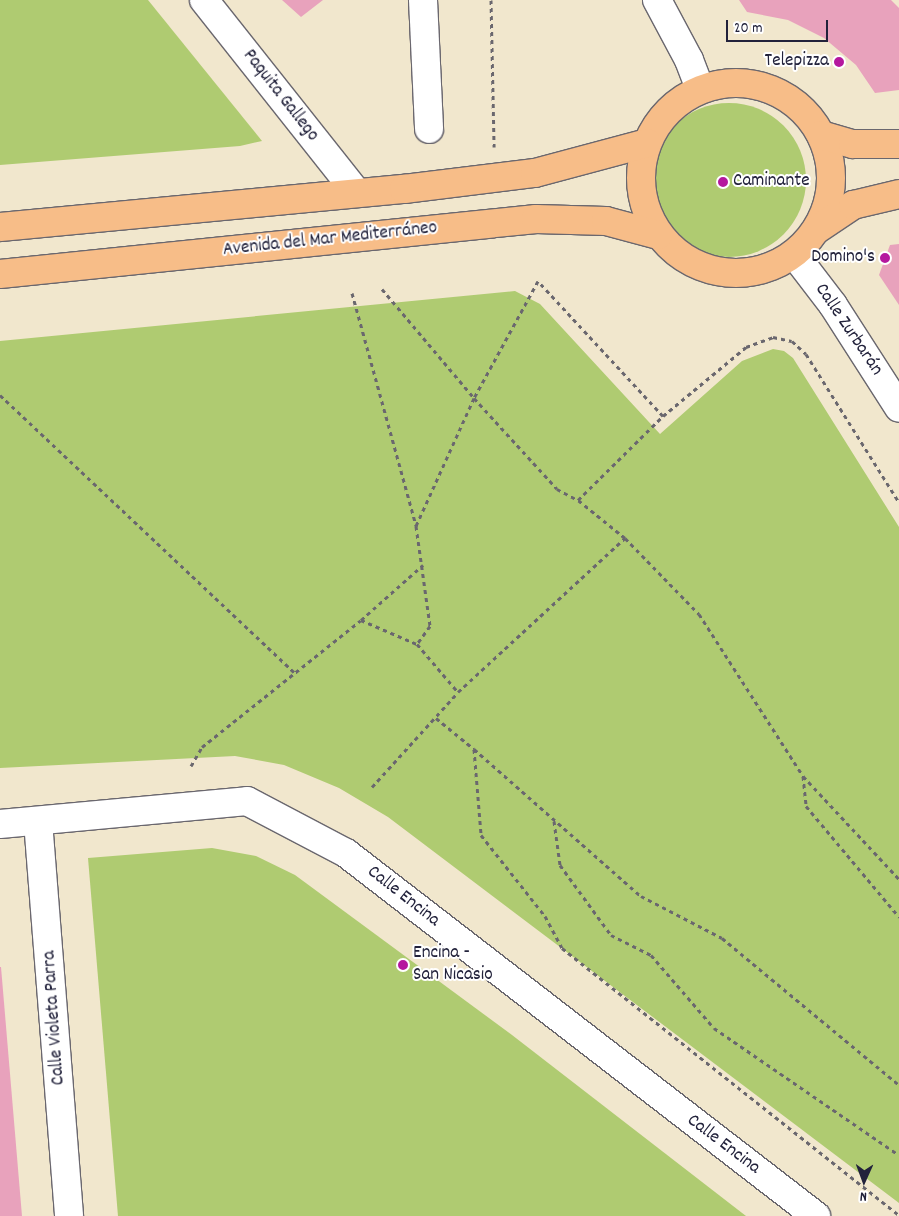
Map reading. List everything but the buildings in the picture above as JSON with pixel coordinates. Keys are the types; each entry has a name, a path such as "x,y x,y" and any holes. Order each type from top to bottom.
{"main road":[{"path":"816,230 827,208 831,183 829,158 821,135 804,112 780,94 753,84 724,83 700,89 676,104 659,121 646,143 641,182 644,206 658,235 680,256 707,270 737,274 766,269 794,254 816,230 853,205 899,194"},
{"path":"821,135 854,144 899,144"},
{"path":"0,227 535,173 646,143"},
{"name":"Avenida del Mar Mediterráneo","path":"0,274 536,219 606,221 658,235"}],"street":[{"name":"Paquita Gallego","path":"204,0 356,192"},
{"path":"423,0 429,129"},
{"path":"657,0 689,60 700,89"},
{"name":"Calle Zurbarán","path":"794,254 833,305 899,408"},
{"name":"Calle Encina","path":"0,824 247,801 346,853 816,1216"},
{"name":"Calle Violeta Parra","path":"38,821 69,1216"}],"path":[{"path":"491,0 494,148 502,148"},
{"path":"416,526 474,398 538,281 663,416"},
{"path":"382,289 474,398 557,489 578,500 625,538 699,614 803,776 899,879"},
{"path":"352,293 416,526 423,564 430,626 417,644"},
{"path":"578,500 663,416 746,347 773,337 792,341 806,354 899,502"},
{"path":"0,395 294,672"},
{"path":"372,787 458,692 625,538"},
{"path":"191,766 202,747 361,620 423,564"},
{"path":"361,620 417,644 458,692"},
{"path":"436,718 474,749 641,896 722,938 899,1085"},
{"path":"474,749 481,835 545,916 562,948 899,1215"},
{"path":"803,776 806,806 899,917"},
{"path":"554,820 560,865 611,935 651,955 714,1028 899,1155"}],"green space":[{"path":"0,0 148,0 262,141 240,146 0,165"},
{"path":"729,103 758,109 772,116 783,126 793,137 800,151 806,180 800,209 793,223 783,234 772,244 758,251 729,257 700,251 686,244 675,234 665,223 658,209 652,180 658,151 665,137 675,126 686,116 700,109"},
{"path":"515,291 540,304 660,434 742,361 773,349 784,351 793,358 899,527 899,1203 388,817 339,788 284,765 235,756 0,768 0,341"},
{"path":"212,848 256,856 295,875 512,1035 746,1216 118,1216 88,858"}],"place":[{"name":"Telepizza","path":"839,62"},
{"name":"Caminante","path":"723,182"},
{"name":"Domino's","path":"885,258"},
{"name":"Encina - San Nicasio","path":"403,965"}]}
